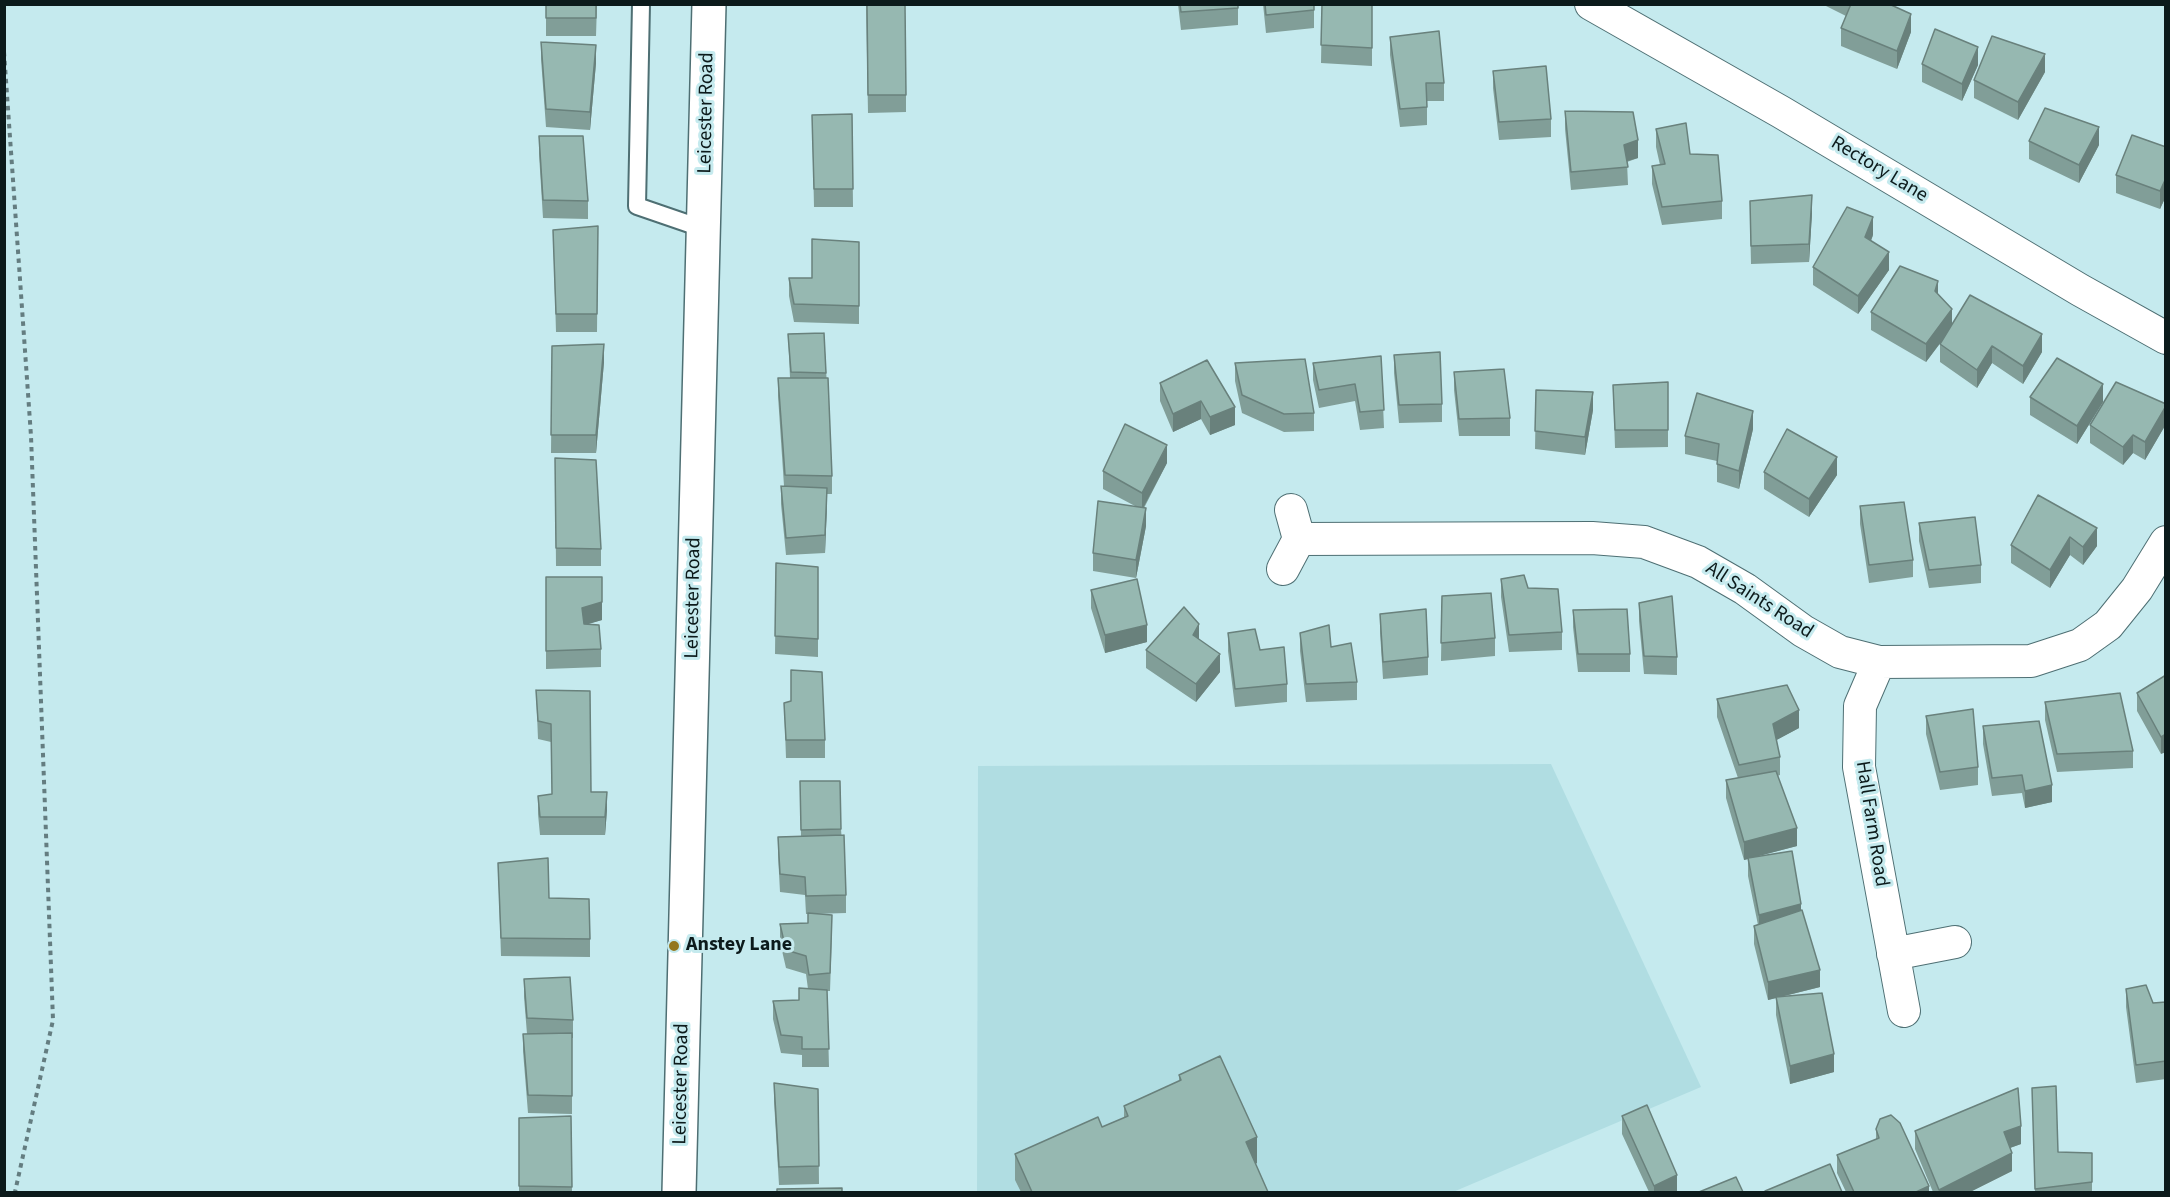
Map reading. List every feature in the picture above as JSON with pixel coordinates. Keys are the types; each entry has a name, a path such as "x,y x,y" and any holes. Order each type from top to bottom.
{"street":[{"name":"Leicester Road","path":"679,1192 709,4"},
{"name":"Rectory Lane","path":"1591,4 1781,112 2070,284 2166,338"},
{"name":"All Saints Road","path":"1283,569 1295,525 1592,538 1644,543 1698,562 1745,589 1803,631 1840,652 1879,662 2031,661 2080,645 2108,625 2137,589 2166,542"},
{"name":"Hall Farm Road","path":"1879,662 1860,706 1859,767 1904,1011"},
{"path":"1893,954 1954,942"}],"lane":[{"path":"641,4 638,206 704,229"}],"path":[{"path":"4,52 32,436 53,1020 15,1192"}],"shaded area":[{"path":"1551,764 1701,1087 1453,1192 977,1192 978,766"}],"building":[{"path":"546,4 596,4 596,18 546,18"},
{"path":"867,4 905,4 906,95 868,95"},
{"path":"1180,4 1238,4 1238,8 1181,12"},
{"path":"1265,4 1314,4 1314,10 1266,15"},
{"path":"1322,4 1372,4 1372,48 1321,45"},
{"path":"1851,4 1889,4 1911,14 1897,51 1841,28"},
{"path":"1935,29 1978,47 1962,84 1922,64"},
{"path":"1439,31 1444,83 1426,83 1427,107 1400,109 1390,37"},
{"path":"1992,36 2045,54 2018,102 1974,80"},
{"path":"541,42 596,45 590,112 546,109"},
{"path":"1546,66 1551,119 1499,122 1493,71"},
{"path":"2045,108 2099,127 2079,165 2029,141"},
{"path":"1565,111 1633,112 1638,140 1624,145 1628,167 1571,172"},
{"path":"852,114 853,189 814,189 812,115"},
{"path":"1686,123 1690,154 1718,155 1722,201 1662,207 1652,166 1665,164 1656,129"},
{"path":"2132,135 2166,147 2166,178 2160,191 2116,175"},
{"path":"539,136 583,136 588,201 543,200"},
{"path":"1812,195 1809,244 1751,246 1750,201"},
{"path":"1847,207 1873,217 1865,237 1889,252 1858,296 1813,267"},
{"path":"598,226 597,314 556,314 553,230"},
{"path":"812,239 859,242 859,306 794,304 789,278 812,278"},
{"path":"1900,266 1938,281 1935,291 1952,309 1926,344 1871,312"},
{"path":"1970,295 2042,334 2023,366 1992,346 1977,370 1940,344"},
{"path":"824,333 826,373 791,372 788,334"},
{"path":"604,344 596,435 551,435 552,346"},
{"path":"1440,352 1442,404 1399,405 1394,355"},
{"path":"1381,356 1384,410 1360,412 1355,384 1319,390 1313,363"},
{"path":"2057,358 2103,384 2077,426 2030,397"},
{"path":"1305,359 1314,413 1284,414 1242,395 1235,363"},
{"path":"1207,360 1235,407 1210,417 1201,401 1173,414 1160,383"},
{"path":"1504,369 1510,418 1459,419 1454,372"},
{"path":"778,378 828,378 832,476 785,475"},
{"path":"1668,382 1668,430 1615,430 1613,385"},
{"path":"2116,382 2166,404 2145,442 2133,435 2123,447 2090,425"},
{"path":"1536,390 1593,392 1585,437 1535,431"},
{"path":"1697,393 1753,411 1739,471 1717,464 1719,444 1685,436"},
{"path":"1125,424 1167,445 1142,493 1103,471"},
{"path":"1787,429 1837,457 1809,499 1764,472"},
{"path":"555,458 596,460 601,549 556,548"},
{"path":"781,486 827,488 825,535 786,538"},
{"path":"2038,495 2097,528 2083,547 2070,537 2050,570 2011,545"},
{"path":"1098,501 1146,508 1136,560 1093,553"},
{"path":"1904,502 1913,560 1869,565 1860,506"},
{"path":"1975,517 1981,565 1929,570 1919,523"},
{"path":"776,563 818,567 818,639 775,636"},
{"path":"1524,575 1528,588 1558,589 1562,632 1509,635 1501,579"},
{"path":"546,577 602,577 602,602 582,608 584,624 599,625 601,649 546,651"},
{"path":"1137,579 1147,625 1105,635 1091,590"},
{"path":"1491,593 1495,638 1441,643 1442,596"},
{"path":"1672,596 1677,657 1644,656 1639,603"},
{"path":"1184,607 1199,624 1193,635 1220,654 1196,684 1146,650"},
{"path":"1426,609 1428,657 1383,662 1380,614"},
{"path":"1627,609 1630,654 1578,654 1573,610"},
{"path":"1329,625 1331,647 1351,643 1357,682 1306,684 1300,633"},
{"path":"1255,629 1260,650 1284,647 1287,684 1235,689 1228,633"},
{"path":"791,670 822,672 825,740 786,740 784,703 791,701"},
{"path":"2166,675 2166,734 2161,737 2137,693"},
{"path":"1787,685 1799,710 1773,724 1780,757 1739,765 1717,699"},
{"path":"536,690 590,691 591,792 607,792 605,817 540,817 538,796 552,794 551,724 538,721"},
{"path":"2120,693 2133,751 2057,754 2045,702"},
{"path":"1973,709 1978,767 1940,772 1926,716"},
{"path":"2039,721 2052,785 2025,791 2022,775 1992,778 1983,726"},
{"path":"1776,771 1797,828 1744,842 1726,780"},
{"path":"800,781 840,781 841,829 801,830"},
{"path":"844,835 846,895 806,896 805,877 780,874 778,837"},
{"path":"1792,851 1801,904 1759,915 1748,858"},
{"path":"548,858 549,898 589,899 590,939 501,938 498,863"},
{"path":"1802,910 1820,970 1768,982 1754,926"},
{"path":"808,913 832,915 830,973 809,975 806,956 786,950 780,924 808,923"},
{"path":"570,977 573,1020 527,1018 524,979"},
{"path":"2146,985 2153,1003 2166,1002 2166,1061 2136,1065 2126,989"},
{"path":"799,988 827,990 829,1049 802,1049 802,1037 781,1035 773,1001 799,1000"},
{"path":"1822,993 1834,1054 1790,1066 1776,997"},
{"path":"572,1033 572,1096 528,1095 523,1034"},
{"path":"1220,1056 1257,1137 1246,1142 1268,1192 1032,1192 1015,1154 1098,1117 1102,1127 1128,1116 1124,1106 1181,1080 1179,1075"},
{"path":"774,1083 818,1089 819,1166 779,1167"},
{"path":"2056,1086 2058,1152 2092,1153 2092,1182 2035,1189 2032,1088"},
{"path":"2018,1088 2021,1126 2004,1132 2012,1153 1939,1190 1915,1131"},
{"path":"1647,1105 1677,1175 1654,1186 1622,1116"},
{"path":"1891,1115 1900,1123 1929,1186 1916,1192 1854,1192 1837,1155 1879,1138 1876,1129 1880,1119"},
{"path":"571,1116 572,1187 519,1186 519,1118"},
{"path":"1830,1164 1842,1192 1765,1191"},
{"path":"1736,1177 1743,1192 1699,1192"},
{"path":"842,1188 842,1192 777,1192 777,1189"}],"place":[{"name":"Anstey Lane","path":"674,946"}]}
